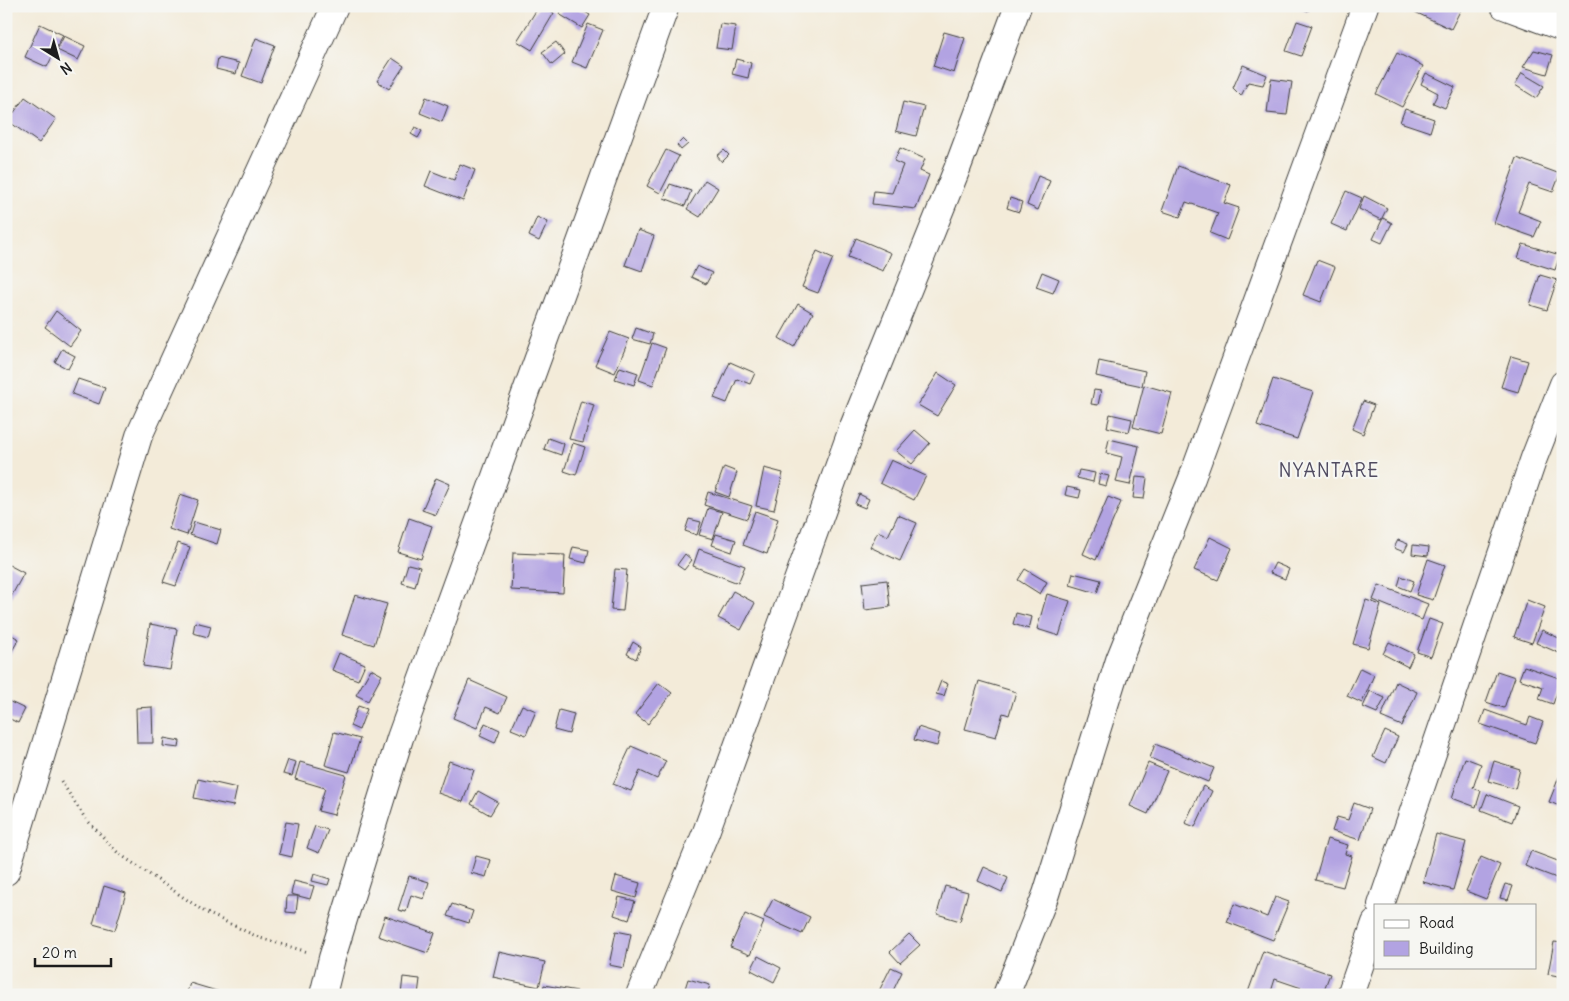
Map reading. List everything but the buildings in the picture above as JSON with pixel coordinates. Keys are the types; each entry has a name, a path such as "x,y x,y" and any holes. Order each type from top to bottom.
{"street":[{"path":"6,872 138,436 335,6"},
{"path":"323,995 332,958 400,738 666,6"},
{"path":"639,995 706,832 852,429 953,178 1018,6"},
{"path":"1006,995 1046,894 1118,660 1192,478 1365,6"},
{"path":"1504,6 1563,28"},
{"path":"1381,904 1534,458 1563,384"},
{"path":"1350,995 1374,926"}],"path":[{"path":"42,753 85,818 118,853 205,912 260,938 332,958"}],"district":[{"name":"NYANTARE","path":"1329,470"}]}
